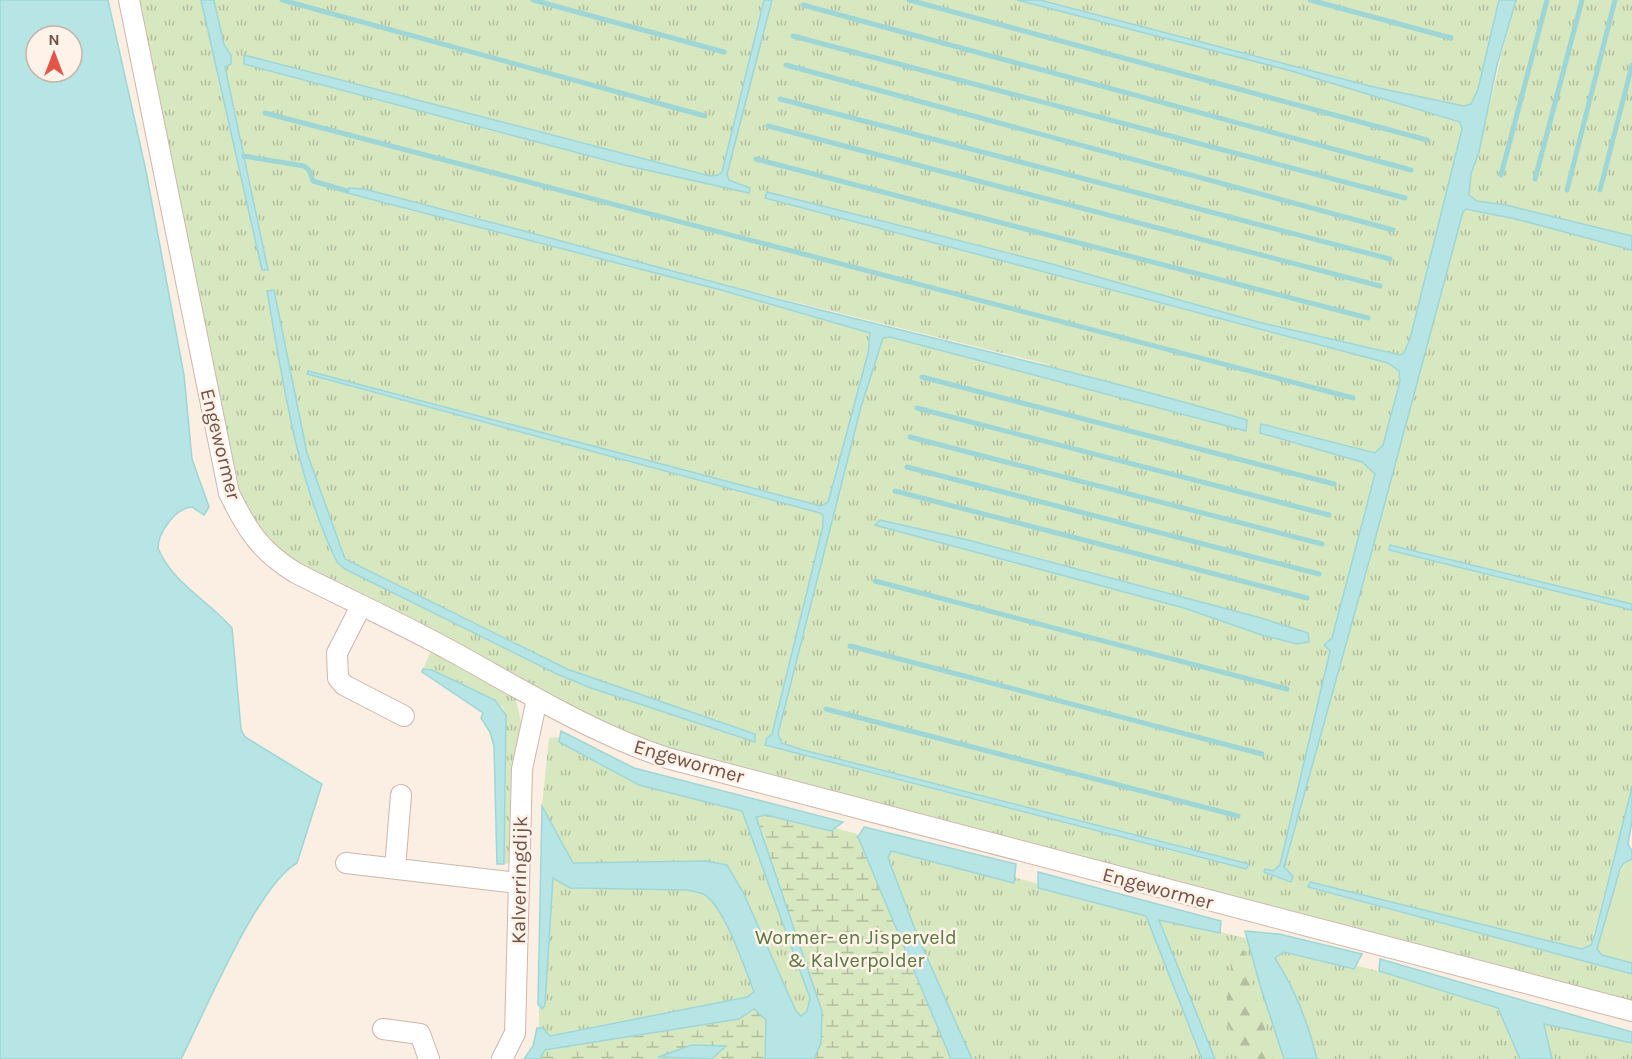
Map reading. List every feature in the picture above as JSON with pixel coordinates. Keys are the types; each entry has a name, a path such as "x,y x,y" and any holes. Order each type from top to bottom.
{"street":[{"name":"Engewormer","path":"129,0 229,493 253,538 273,559 453,652 537,699 634,747 668,758 1632,1011"},
{"path":"361,606 337,652 338,678 344,685 404,716"},
{"name":"Kalverringdijk","path":"502,1059 516,1033 522,769 537,699"},
{"path":"395,868 402,795"},
{"path":"346,863 518,883"},
{"path":"382,1029 420,1034 429,1059"}],"green space":[{"path":"137,0 201,0 262,270 251,186 225,67 231,64 224,45 214,0 764,0 722,172 719,175 710,176 244,56 244,64 624,165 749,193 750,188 729,180 727,174 772,0 1017,0 1288,70 1460,122 1462,129 1410,339 1404,353 1400,355 1258,322 1052,264 767,192 765,198 1388,363 1400,371 1400,381 1383,446 1375,453 1261,424 1261,434 1362,462 1375,474 1332,638 1324,644 1330,650 1280,865 1273,871 1293,876 1284,867 1463,212 1466,209 1516,219 1632,250 1632,604 1391,545 1390,550 1632,610 1632,787 1591,945 1582,949 1310,882 1309,888 1632,974 1632,1002 675,753 624,735 278,554 240,500","holes":["349,188 364,189 476,217 620,259 1055,366 890,337 883,338 861,407 778,734 785,743 803,750 1249,864 1246,868 856,769 767,738 772,734 823,526 823,515 820,513 307,374 308,371 821,506 828,502 868,353 871,333 721,290 347,193","274,290 307,453 345,559 567,669 755,734 755,742 591,688 557,674 345,569 337,562 323,530 301,463 267,291"]},
{"path":"1040,0 1499,0 1478,89 1471,104 1464,106 1374,87"},
{"path":"1516,0 1632,0 1632,236 1506,205 1477,201 1469,195 1470,178 1478,156"},
{"path":"431,651 509,692 516,699 521,722 510,863 504,864 506,715 503,707 433,670 423,669"},
{"name":"Wormer- en Jisperveld & Kalverpolder","path":"559,737 633,773 1160,917 1632,1034 1632,1059 766,1059 766,1020 754,1009 753,993 747,997 550,1036 539,1028 539,1006 542,1009 545,1005 552,877 547,816 542,806 549,738"},
{"path":"765,815 831,831 835,828 868,837 886,902 951,1059 814,1059 821,1043 822,1011 756,817"},
{"path":"1628,859 1632,859 1632,963 1601,955 1597,949 1616,879"},
{"path":"1236,944 1243,948 1273,1059 1240,1059 1239,1045 1224,1018"},
{"path":"754,1009 766,1020 765,1059 712,1059 725,1046 692,1045 660,1056 688,1059 540,1059 545,1051 739,1019"}],"water":[{"path":"0,0 108,0 146,171 184,375 192,459 209,507 204,515 192,507 174,516 161,535 158,548 164,560 181,581 232,628 241,729 245,737 322,784 297,863 281,876 249,923 181,1059 0,1059"},
{"path":"201,0 214,0 224,45 231,55 231,64 225,67 268,270 262,270"},
{"path":"764,0 772,0 727,174 729,180 750,188 749,193 624,165 244,64 244,55 710,176 722,172"},
{"path":"1017,0 1040,0 1374,87 1464,106 1471,104 1478,89 1499,0 1516,0 1497,65 1479,152 1471,174 1469,195 1477,201 1506,205 1632,236 1632,250 1516,219 1466,209 1463,212 1284,867 1293,876 1291,882 1264,872 1265,869 1273,871 1280,865 1330,651 1324,645 1332,638 1375,474 1362,462 1260,433 1261,424 1375,453 1383,445 1400,381 1399,371 1388,363 765,198 767,192 1052,264 1258,322 1400,355 1404,353 1410,339 1462,129 1460,122 1288,70"},
{"path":"349,188 364,189 1247,420 1246,431 890,337 883,338 861,407 778,734 782,743 803,750 1249,864 1246,869 765,745 767,738 772,734 823,526 823,515 820,513 307,374 308,371 821,506 828,502 868,353 870,333 721,290 347,193"},
{"path":"274,290 307,453 345,559 567,669 755,734 755,742 591,688 557,674 345,569 337,562 311,497 293,429 267,291"},
{"path":"880,520 968,540 1261,618 1308,633 1309,642 1297,644 1262,635 1184,608 875,525"},
{"path":"1390,545 1632,604 1632,610 1389,550"},
{"path":"423,669 432,670 495,700 506,715 504,864 497,864 494,746 490,732 481,718 483,713 422,672"},
{"path":"561,731 634,768 843,822 831,831 766,815 756,817 822,1011 821,1043 814,1059 765,1059 766,1020 754,1009 739,1019 545,1050 540,1059 524,1059 533,1046 537,1028 543,1028 550,1036 747,997 754,992 727,925 720,912 705,895 686,890 570,888 553,878 545,1005 542,1009 538,1004 542,806 573,863 706,861 727,865 743,892 796,1011 801,1016 807,1011 810,998 742,811 639,785 559,742"},
{"path":"1632,787 1632,821 1628,844 1632,851 1632,859 1624,863 1620,869 1597,949 1602,955 1632,963 1632,974 1308,887 1310,882 1582,949 1591,945 1595,934"},
{"path":"864,827 1016,864 1014,883 891,851 888,858 918,937 972,1059 951,1059 858,837"},
{"path":"1038,872 1221,921 1220,933 1159,920 1215,1059 1202,1059 1146,916 1038,888"},
{"path":"1245,931 1279,934 1362,954 1354,969 1284,952 1275,958 1300,1007 1317,1059 1284,1059"},
{"path":"1380,959 1632,1032 1632,1043 1544,1024 1552,1059 1520,1059 1498,1008 1379,971"},
{"path":"692,1045 726,1046 712,1059 658,1057"}],"waterway":[{"path":"282,0 705,116"},
{"path":"533,0 724,52"},
{"path":"909,0 1427,140"},
{"path":"1310,0 1451,38"},
{"path":"1501,175 1547,0"},
{"path":"1535,179 1582,0"},
{"path":"1567,190 1615,0"},
{"path":"803,5 1411,170"},
{"path":"793,36 1405,198"},
{"path":"786,65 1393,230"},
{"path":"1600,190 1632,65"},
{"path":"780,99 1390,259"},
{"path":"265,113 1353,398"},
{"path":"768,126 1380,286"},
{"path":"244,156 304,166 309,170 313,181 347,191"},
{"path":"756,159 1368,318"},
{"path":"922,377 1334,484"},
{"path":"917,408 1329,515"},
{"path":"910,437 1322,544"},
{"path":"907,467 1319,574"},
{"path":"895,491 1307,598"},
{"path":"875,581 1287,689"},
{"path":"850,646 1262,754"},
{"path":"826,709 1238,816"}]}
